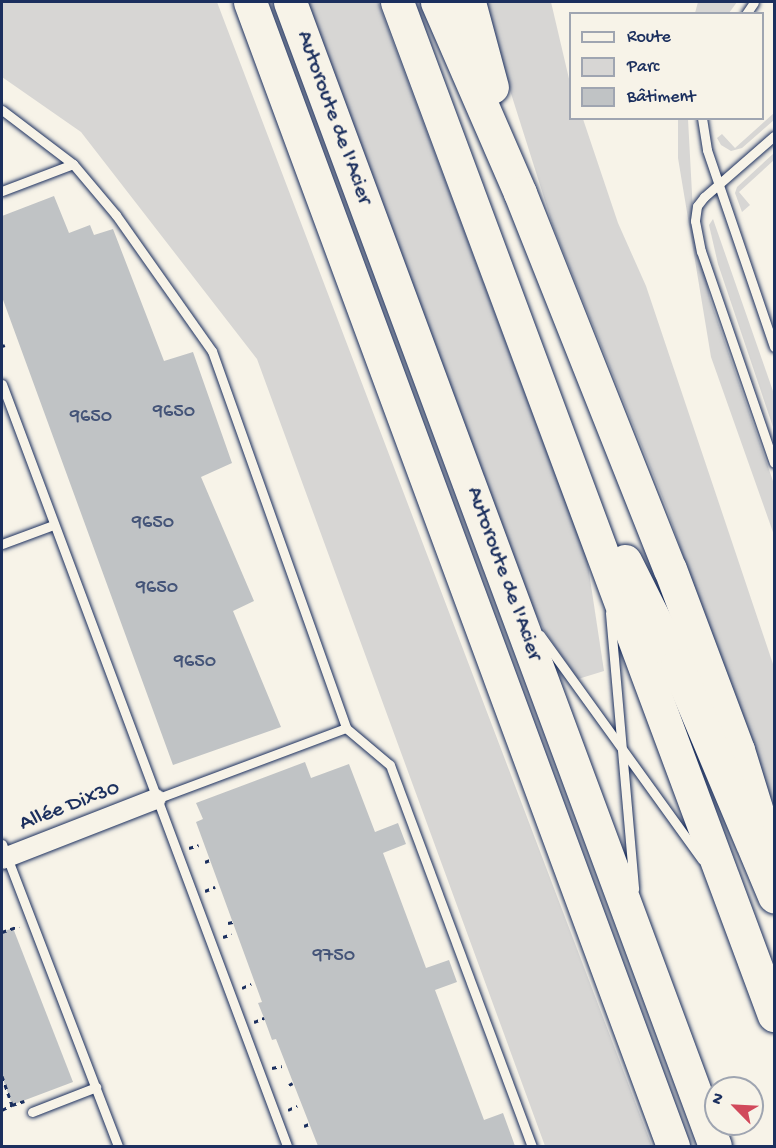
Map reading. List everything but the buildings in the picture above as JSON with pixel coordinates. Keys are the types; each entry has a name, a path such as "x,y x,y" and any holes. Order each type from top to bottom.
{"highway":[{"path":"241,2 267,52"},
{"path":"250,2 673,1146"},
{"name":"Autoroute de l'Acier","path":"290,2 715,1146"},
{"path":"397,2 774,1015"},
{"path":"437,2 520,194 699,645 774,866"},
{"path":"470,2 520,194"},
{"path":"548,405 677,665 774,896"}],"street":[{"name":"Allée Dix30","path":"4,853 156,799"}],"lane":[{"path":"2,110 73,164 116,215 212,351 346,728 390,765 532,1146"},
{"path":"702,120 707,150 774,347"},
{"path":"774,136 697,207 695,221 701,251 774,463"},
{"path":"2,191 73,164"},
{"path":"2,384 287,1146"},
{"path":"2,544 53,525"},
{"path":"604,557 639,941"},
{"path":"509,591 734,906"},
{"path":"156,799 346,728"},
{"path":"4,853 118,1146"},
{"path":"32,1112 96,1087"}],"path":[{"path":"189,848 199,845"},
{"path":"205,862 210,860"},
{"path":"205,891 215,887"},
{"path":"2,932 19,926"},
{"path":"223,937 232,934"},
{"path":"242,988 251,984"},
{"path":"254,1022 264,1018"},
{"path":"272,1068 282,1066"},
{"path":"2,1077 12,1105"},
{"path":"2,1110 33,1098"},
{"path":"286,1110 297,1106"}],"green space":[{"path":"2,2 217,2 652,1146 545,1146 257,359 81,132 2,77"},
{"path":"305,2 378,2 587,559 604,671 578,679 544,630 513,570"},
{"path":"482,2 551,2 569,79 569,120 583,120 618,223 646,286 774,667 774,821 667,509 553,226"},
{"path":"698,2 737,2 730,12 695,12"},
{"path":"774,113 774,120 742,148 731,151 721,145 717,138 722,134 735,148"},
{"path":"678,120 688,120 693,212 710,299 774,484 774,535 711,357 678,158"},
{"path":"774,153 774,160 739,192 750,205 742,212 735,193 737,187"},
{"path":"713,219 774,394 774,430 718,264 709,225"}]}
